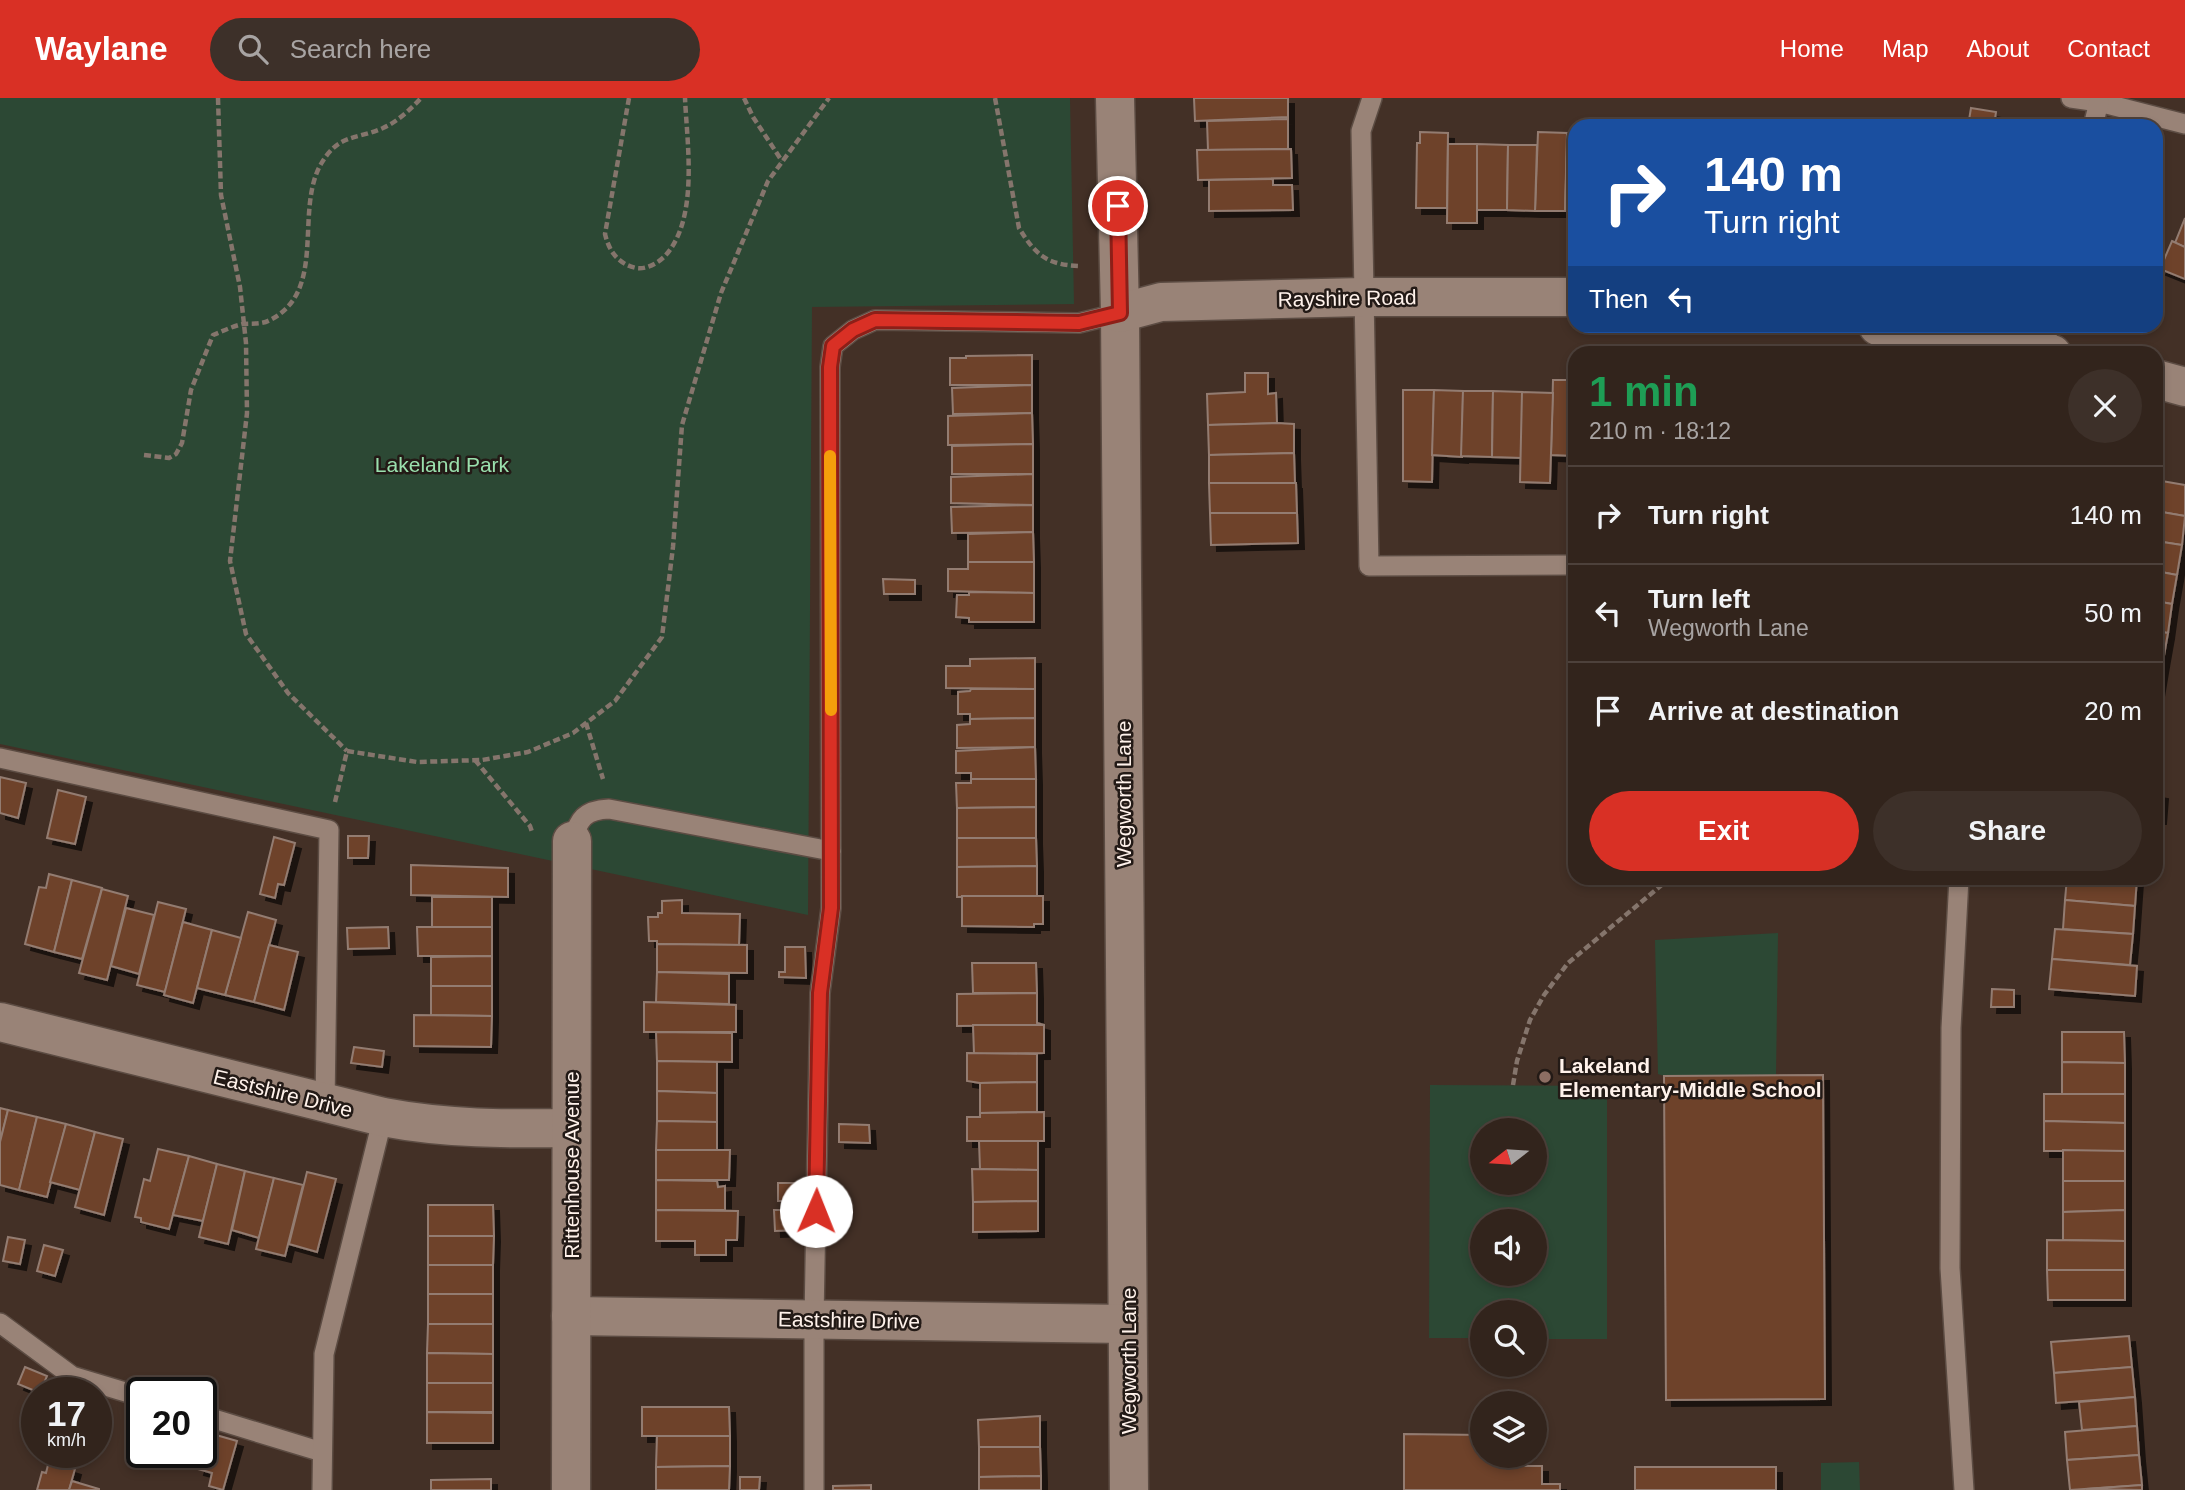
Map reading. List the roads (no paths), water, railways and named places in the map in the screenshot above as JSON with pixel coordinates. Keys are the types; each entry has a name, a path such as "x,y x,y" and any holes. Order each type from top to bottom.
{"street":[{"name":"Wegworth Lane","path":"1115,98 1120,313 1129,1490"},
{"name":"Rayshire Road","path":"1120,313 1161,302 1363,297 1568,297"},
{"path":"1937,333 2047,346"},
{"path":"2163,381 2185,387"},
{"name":"Rittenhouse Avenue","path":"571,1490 572,841"},
{"name":"Eastshire Drive","path":"0,1022 383,1117 472,1129 571,1129"},
{"name":"Eastshire Drive","path":"571,1316 1127,1324"}],"lane":[{"path":"1372,98 1361,131 1369,566 1568,565"},
{"path":"2071,98 2099,102 2185,124"},
{"path":"2095,119 2099,102"},
{"path":"814,1490 820,993 831,908 830,367 833,346 853,330 875,320 1079,323 1120,313"},
{"path":"0,758 329,830 325,1104"},
{"path":"572,841 578,823 587,814 609,808 831,851"},
{"path":"1959,885 1951,1028 1950,1268 1964,1490"},
{"path":"323,1490 324,1354 383,1117"},
{"path":"0,1323 72,1376 126,1392"},
{"path":"217,1420 322,1452"}],"place":[{"name":"Lakeland Elementary-Middle School","path":"1545,1077"}],"park label":[{"name":"Lakeland Park","path":"442,464"}]}
